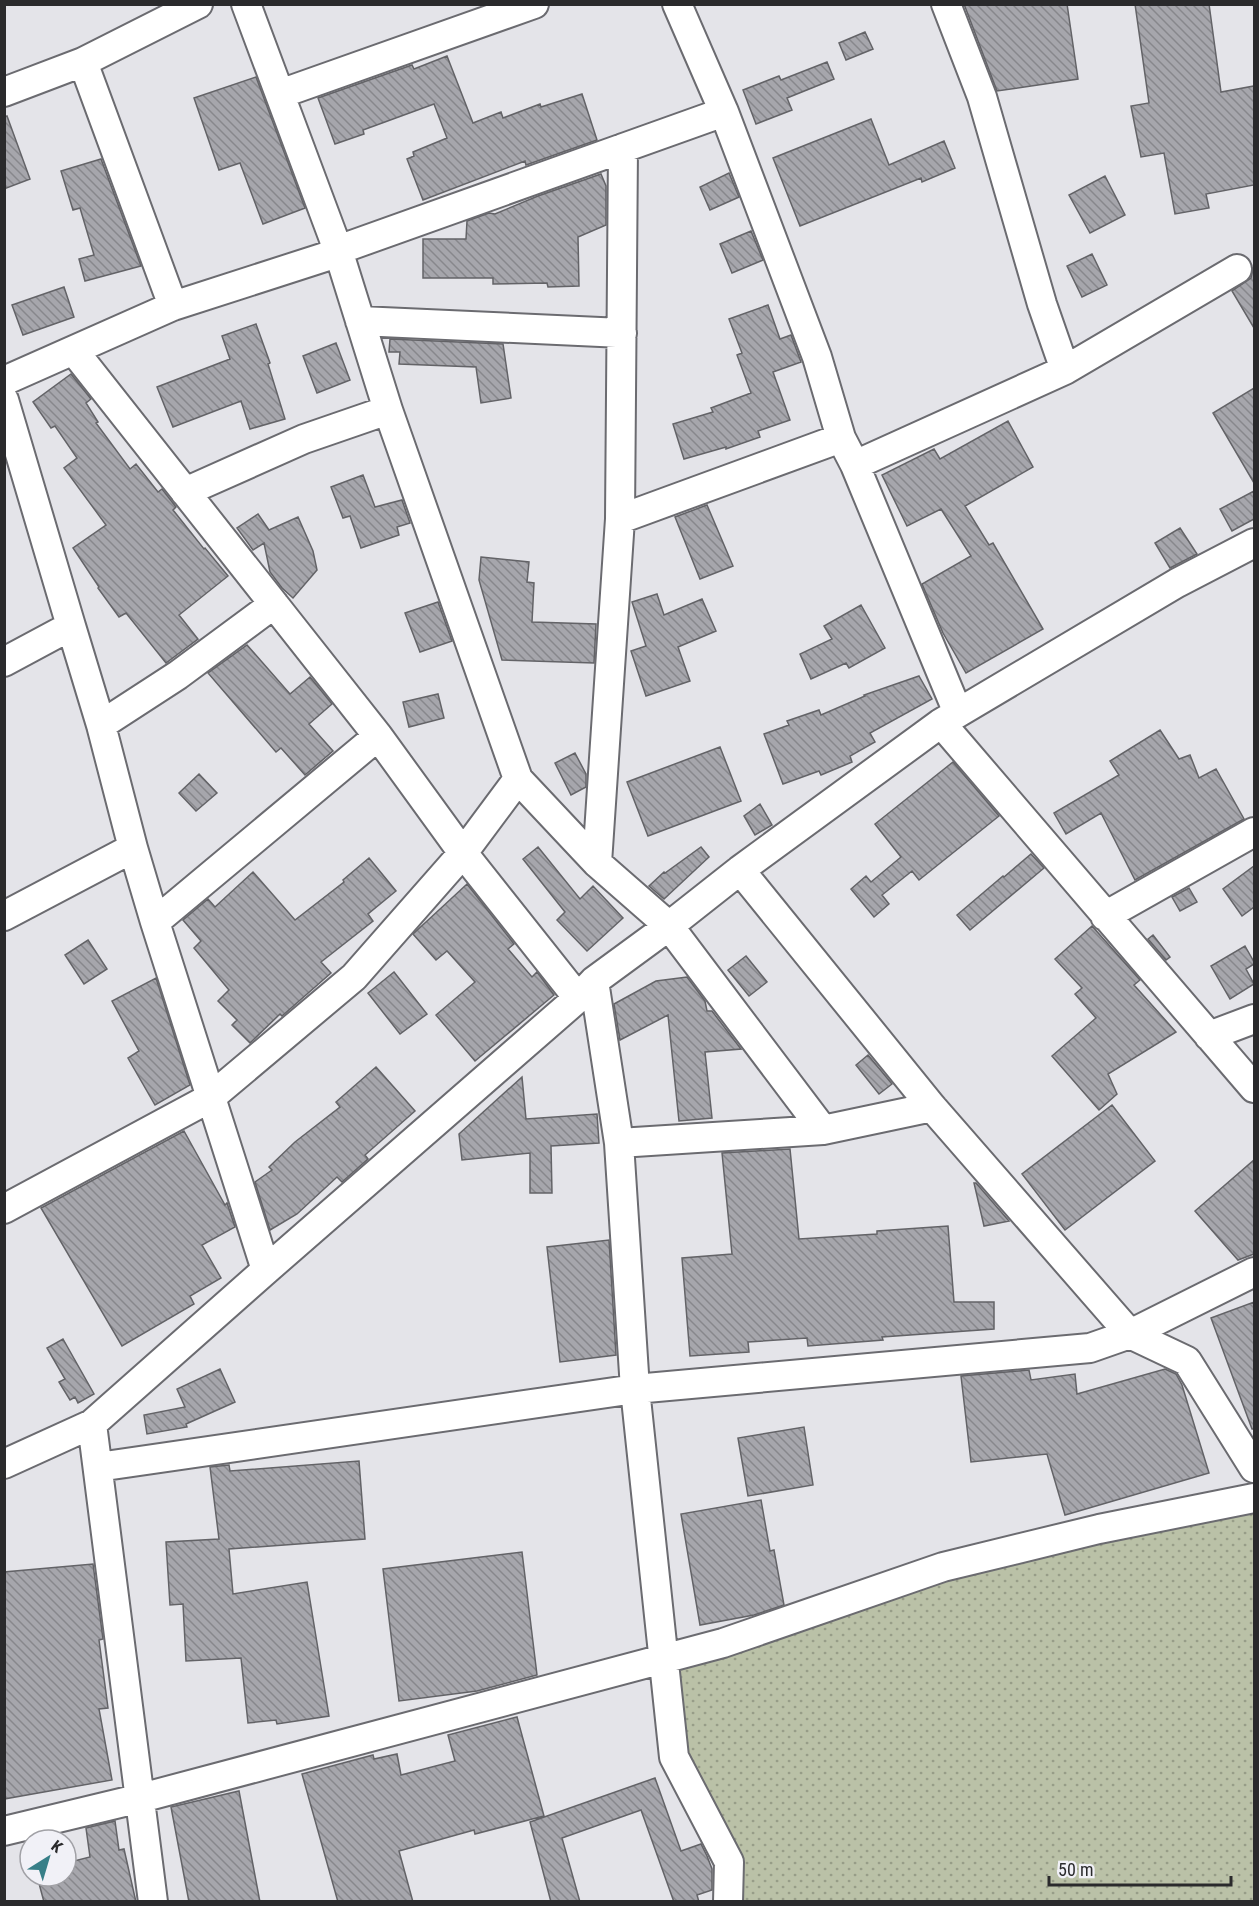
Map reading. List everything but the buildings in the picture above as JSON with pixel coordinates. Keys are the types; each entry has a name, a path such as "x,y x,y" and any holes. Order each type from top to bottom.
{"street":[{"path":"4,92 83,62 198,4"},
{"path":"246,4 338,250 388,411 518,779 597,863 669,926 824,1130"},
{"path":"280,94 534,4"},
{"path":"677,4 724,112 817,357 841,438 855,465 949,718 1105,916 1254,1088"},
{"path":"946,4 982,97 1042,304 1065,370"},
{"path":"83,62 173,306"},
{"path":"4,381 173,306 325,257 338,250 724,112"},
{"path":"597,863 620,519 623,148"},
{"path":"855,465 1065,370 1237,269"},
{"path":"360,321 622,333"},
{"path":"74,351 378,736 463,852 586,989 619,1143 635,1389 674,1757 729,1862 728,1902"},
{"path":"4,400 101,725 154,922 266,1270"},
{"path":"185,492 304,440 388,411"},
{"path":"620,519 841,438"},
{"path":"4,1464 92,1424 586,989 740,870 949,718 1177,583 1254,543"},
{"path":"101,725 178,675 274,604"},
{"path":"4,662 71,626"},
{"path":"154,922 378,736"},
{"path":"4,1209 210,1098 354,977 463,852 518,779"},
{"path":"1105,916 1254,832"},
{"path":"4,916 133,848"},
{"path":"740,870 932,1107 1130,1334 1187,1361 1254,1468"},
{"path":"1209,1036 1254,1019"},
{"path":"619,1143 824,1130 932,1107"},
{"path":"98,1467 635,1389 1090,1348 1130,1334 1254,1272"},
{"path":"92,1424 153,1902"},
{"path":"4,1831 141,1798 723,1643 943,1567 1099,1529 1254,1498"}],"green space":[{"path":"1254,1498 1254,1901 728,1901 728,1862 674,1757 663,1659 943,1567"}]}
